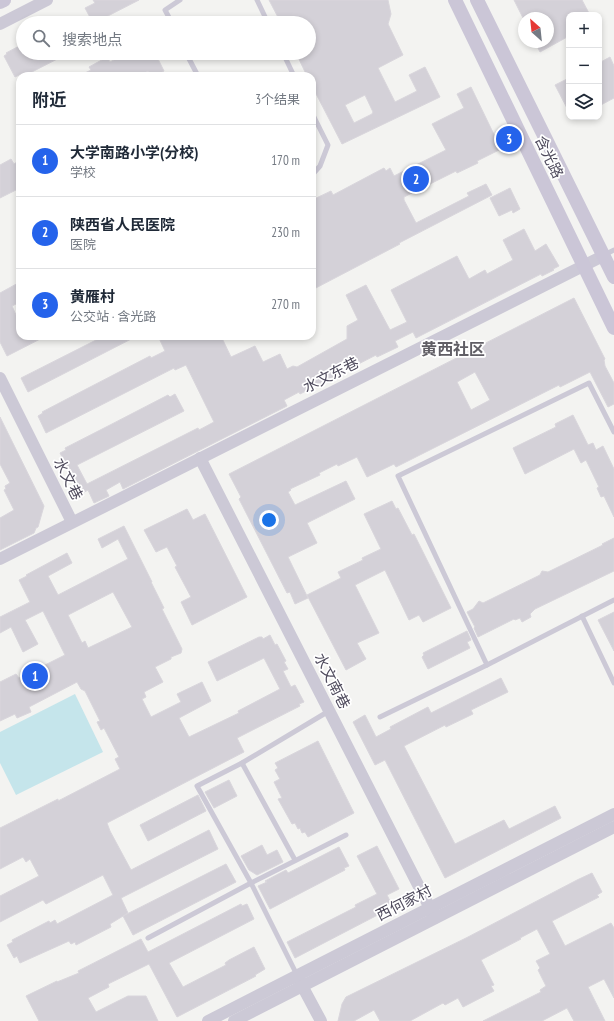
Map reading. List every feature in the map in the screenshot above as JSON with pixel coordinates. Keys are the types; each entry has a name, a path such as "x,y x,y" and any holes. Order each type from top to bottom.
{"main road":[{"path":"0,2 4,0"},
{"name":"含光路","path":"455,0 614,328"},
{"name":"含光路","path":"477,0 609,253 614,277"}],"street":[{"path":"0,24 47,0"},
{"name":"水文东巷","path":"72,522 609,253"},
{"name":"水文巷","path":"0,378 72,522 0,559"},
{"name":"水文南巷","path":"200,458 433,913"},
{"name":"西何家村","path":"208,1021 300,981 433,913 614,814"},
{"name":"西何家村","path":"433,913 614,827"},
{"path":"300,981 321,1021"},
{"name":"西何家村","path":"234,1021 300,981"}],"lane":[{"path":"168,16 165,10 180,0"},
{"path":"256,0 264,16"},
{"path":"190,60 196,72"},
{"path":"286,60 292,72"},
{"path":"316,121 328,146 320,166 316,170"},
{"path":"487,665 398,476 589,383 614,432"},
{"path":"380,717 487,665 614,600"},
{"path":"582,616 614,683"},
{"path":"300,981 251,883 197,786 242,763 329,711"},
{"path":"242,763 295,860"},
{"path":"148,938 346,834"}],"shaded area":[{"path":"75,694 103,752 16,795 0,763 0,732"}],"building":[{"path":"93,0 139,0 108,16 89,16 85,8 95,3"},
{"path":"269,0 388,0 391,14 388,24 403,55 378,68 395,102 417,91 409,75 425,67 440,97 342,144 316,94 316,72 305,72 299,60 316,60 316,16 277,16","holes":["365,95 373,112 372,114 354,123 345,105"]},
{"path":"514,0 582,0 588,12 566,12 566,38 554,44 554,12 520,12"},
{"path":"16,48 16,60 55,60 32,72 16,72 15,77 4,56 7,54 6,53"},
{"path":"538,48 547,48 540,52"},
{"path":"610,57 614,66 614,98 602,104 602,84 602,61"},
{"path":"102,60 109,60 110,62 114,60 158,60 164,71 87,72 91,70 89,67"},
{"path":"566,80 566,106 555,85"},
{"path":"471,87 501,149 477,161 478,163 457,173 456,171 404,197 404,200 416,223 469,196 467,193 486,184 492,195 316,288 316,198 331,191 333,195 384,168 386,171 390,168 394,176 446,150 432,124 464,108 457,94"},
{"path":"11,159 14,164 16,163 16,190 0,198 0,165"},
{"path":"510,188 520,209 513,213 512,210 499,216 490,198"},
{"path":"524,229 535,251 546,244 559,266 553,269 554,270 542,276 541,274 416,338 413,332 395,341 398,347 377,357 376,355 300,394 299,392 284,400 287,406 123,489 120,482 106,490 109,496 94,503 88,490 81,494 60,453 66,450 65,448 168,395 170,397 175,394 184,411 77,465 87,484 198,428 199,430 214,422 186,365 175,370 174,368 46,433 38,416 43,413 42,412 150,356 151,358 165,351 160,340 223,340 231,357 255,346 263,362 280,354 287,369 293,366 297,367 347,339 347,326 358,320 346,295 366,285 390,330 407,322 391,290 457,256 469,279 485,270 487,274 513,260 503,240"},
{"path":"16,284 16,304 12,306 16,315 16,340 38,340 7,356 0,342 0,293"},
{"path":"574,298 605,359 605,366 614,383 614,404 608,407 590,372 560,387 559,385 396,467 394,464 367,477 357,457 338,466 337,464 319,473 320,475 290,489 291,490 288,492 295,505 346,481 355,499 307,523 317,543 288,557 308,598 295,604 290,592 287,593 239,499 241,497 229,474","holes":["475,372 490,400 471,410 457,382"]},
{"path":"96,340 129,340 28,392 21,378"},
{"path":"573,415 588,445 593,443 596,450 603,446 614,469 614,517 604,496 601,497 597,488 599,487 586,460 581,463 574,449 525,474 513,448 556,427 555,424"},
{"path":"0,417 44,506 38,527 34,533 0,550 0,518 14,510 4,490 6,489 5,486 10,483 0,464"},
{"path":"392,501 396,509 398,508 412,535 414,534 451,608 423,622 419,615 409,620 385,570 355,585 379,633 357,643 366,659 346,670 307,595 341,578 338,572 363,560 362,558 381,549 364,514"},
{"path":"187,509 193,520 205,514 247,597 192,625 181,602 191,597 175,567 177,566 167,547 156,552 144,530"},
{"path":"124,526 152,582 164,608 162,609 182,649 181,653 171,657 171,659 155,667 163,682 144,692 146,697 142,699 151,717 181,702 177,694 202,682 211,701 179,718 189,737 239,713 238,711 280,689 264,658 217,681 208,662 259,637 262,637 263,639 270,635 275,645 277,644 286,661 284,662 288,669 283,671 291,687 295,685 304,702 299,704 300,706 237,738 244,752 107,823 131,870 209,830 218,849 121,898 128,913 110,924 111,927 76,945 75,942 71,944 69,941 20,963 17,956 14,958 7,945 13,942 12,940 49,921 50,923 55,920 57,924 113,895 103,875 46,904 43,900 0,922 0,896 39,876 30,859 26,862 23,857 0,869 0,828 58,799 58,801 120,769 115,759 119,757 104,728 101,730 97,722 100,721 85,691 81,689 77,682 29,707 31,712 17,718 15,714 0,721 0,682 16,674 19,678 65,655 43,611 25,620 38,644 23,652 11,627 0,633 0,617 30,602 19,580 67,553 72,563 48,576 58,595 128,559 118,539 102,548 98,539","holes":["113,592 132,627 88,648 85,641 82,643 68,615"]},
{"path":"614,538 614,571 535,609 530,614 531,617 522,622 520,618 514,619 478,637 474,628 475,627 467,612 473,609 479,601 483,603 540,575 542,571 548,572"},
{"path":"614,612 614,651 598,620"},
{"path":"467,631 471,640 467,642 470,648 428,669 422,657 424,655 423,653"},
{"path":"501,678 508,692 471,710 473,714 446,727 445,725 404,746 455,844 504,820 509,829 555,806 561,818 445,878 385,760 375,765 353,722 365,715 376,737 391,729 390,727 428,707 431,713"},
{"path":"318,741 354,813 308,837 305,832 302,833 300,828 298,829 295,823 292,824 278,799 282,798 274,782 280,779 275,770 278,768 275,763"},
{"path":"229,780 237,796 214,808 205,792"},
{"path":"198,795 206,811 148,841 140,825"},
{"path":"262,845 267,855 277,850 283,862 257,875 249,870 241,856"},
{"path":"377,846 399,889 387,895 393,907 295,958 287,942 356,907 355,905 377,894 357,856"},
{"path":"339,847 349,866 344,868 345,870 270,909 258,886 286,870 288,873"},
{"path":"226,864 236,882 133,935 123,916"},
{"path":"592,873 602,892 597,895 599,897 552,921 565,946 611,923 614,928 614,998 604,979 588,987 605,1021 574,1021 567,1008 542,1021 483,1021 541,992 540,990 546,986 538,970 540,968 536,961 550,954 537,929 481,960 494,985 491,986 494,991 463,1007 458,998 445,1005 443,1003 410,1021 380,1021 374,1010 354,1021 338,1021 342,1004 346,997 466,938"},
{"path":"241,904 242,906 247,904 254,919 169,963 183,987 226,965 225,963 229,960 254,947 265,969 255,975 256,976 177,1017 149,964 108,984 109,987 88,998 96,1012 128,996 146,996 158,1021 39,1021 26,996 57,981 79,973 78,971 141,939 148,952"}],"place":[{"name":"黄雁村","path":"509,139"},
{"name":"陕西省人民医院","path":"416,179"},
{"name":"大学南路小学(分校)","path":"35,676"}],"district":[{"name":"黄西社区","path":"453,349"}]}
